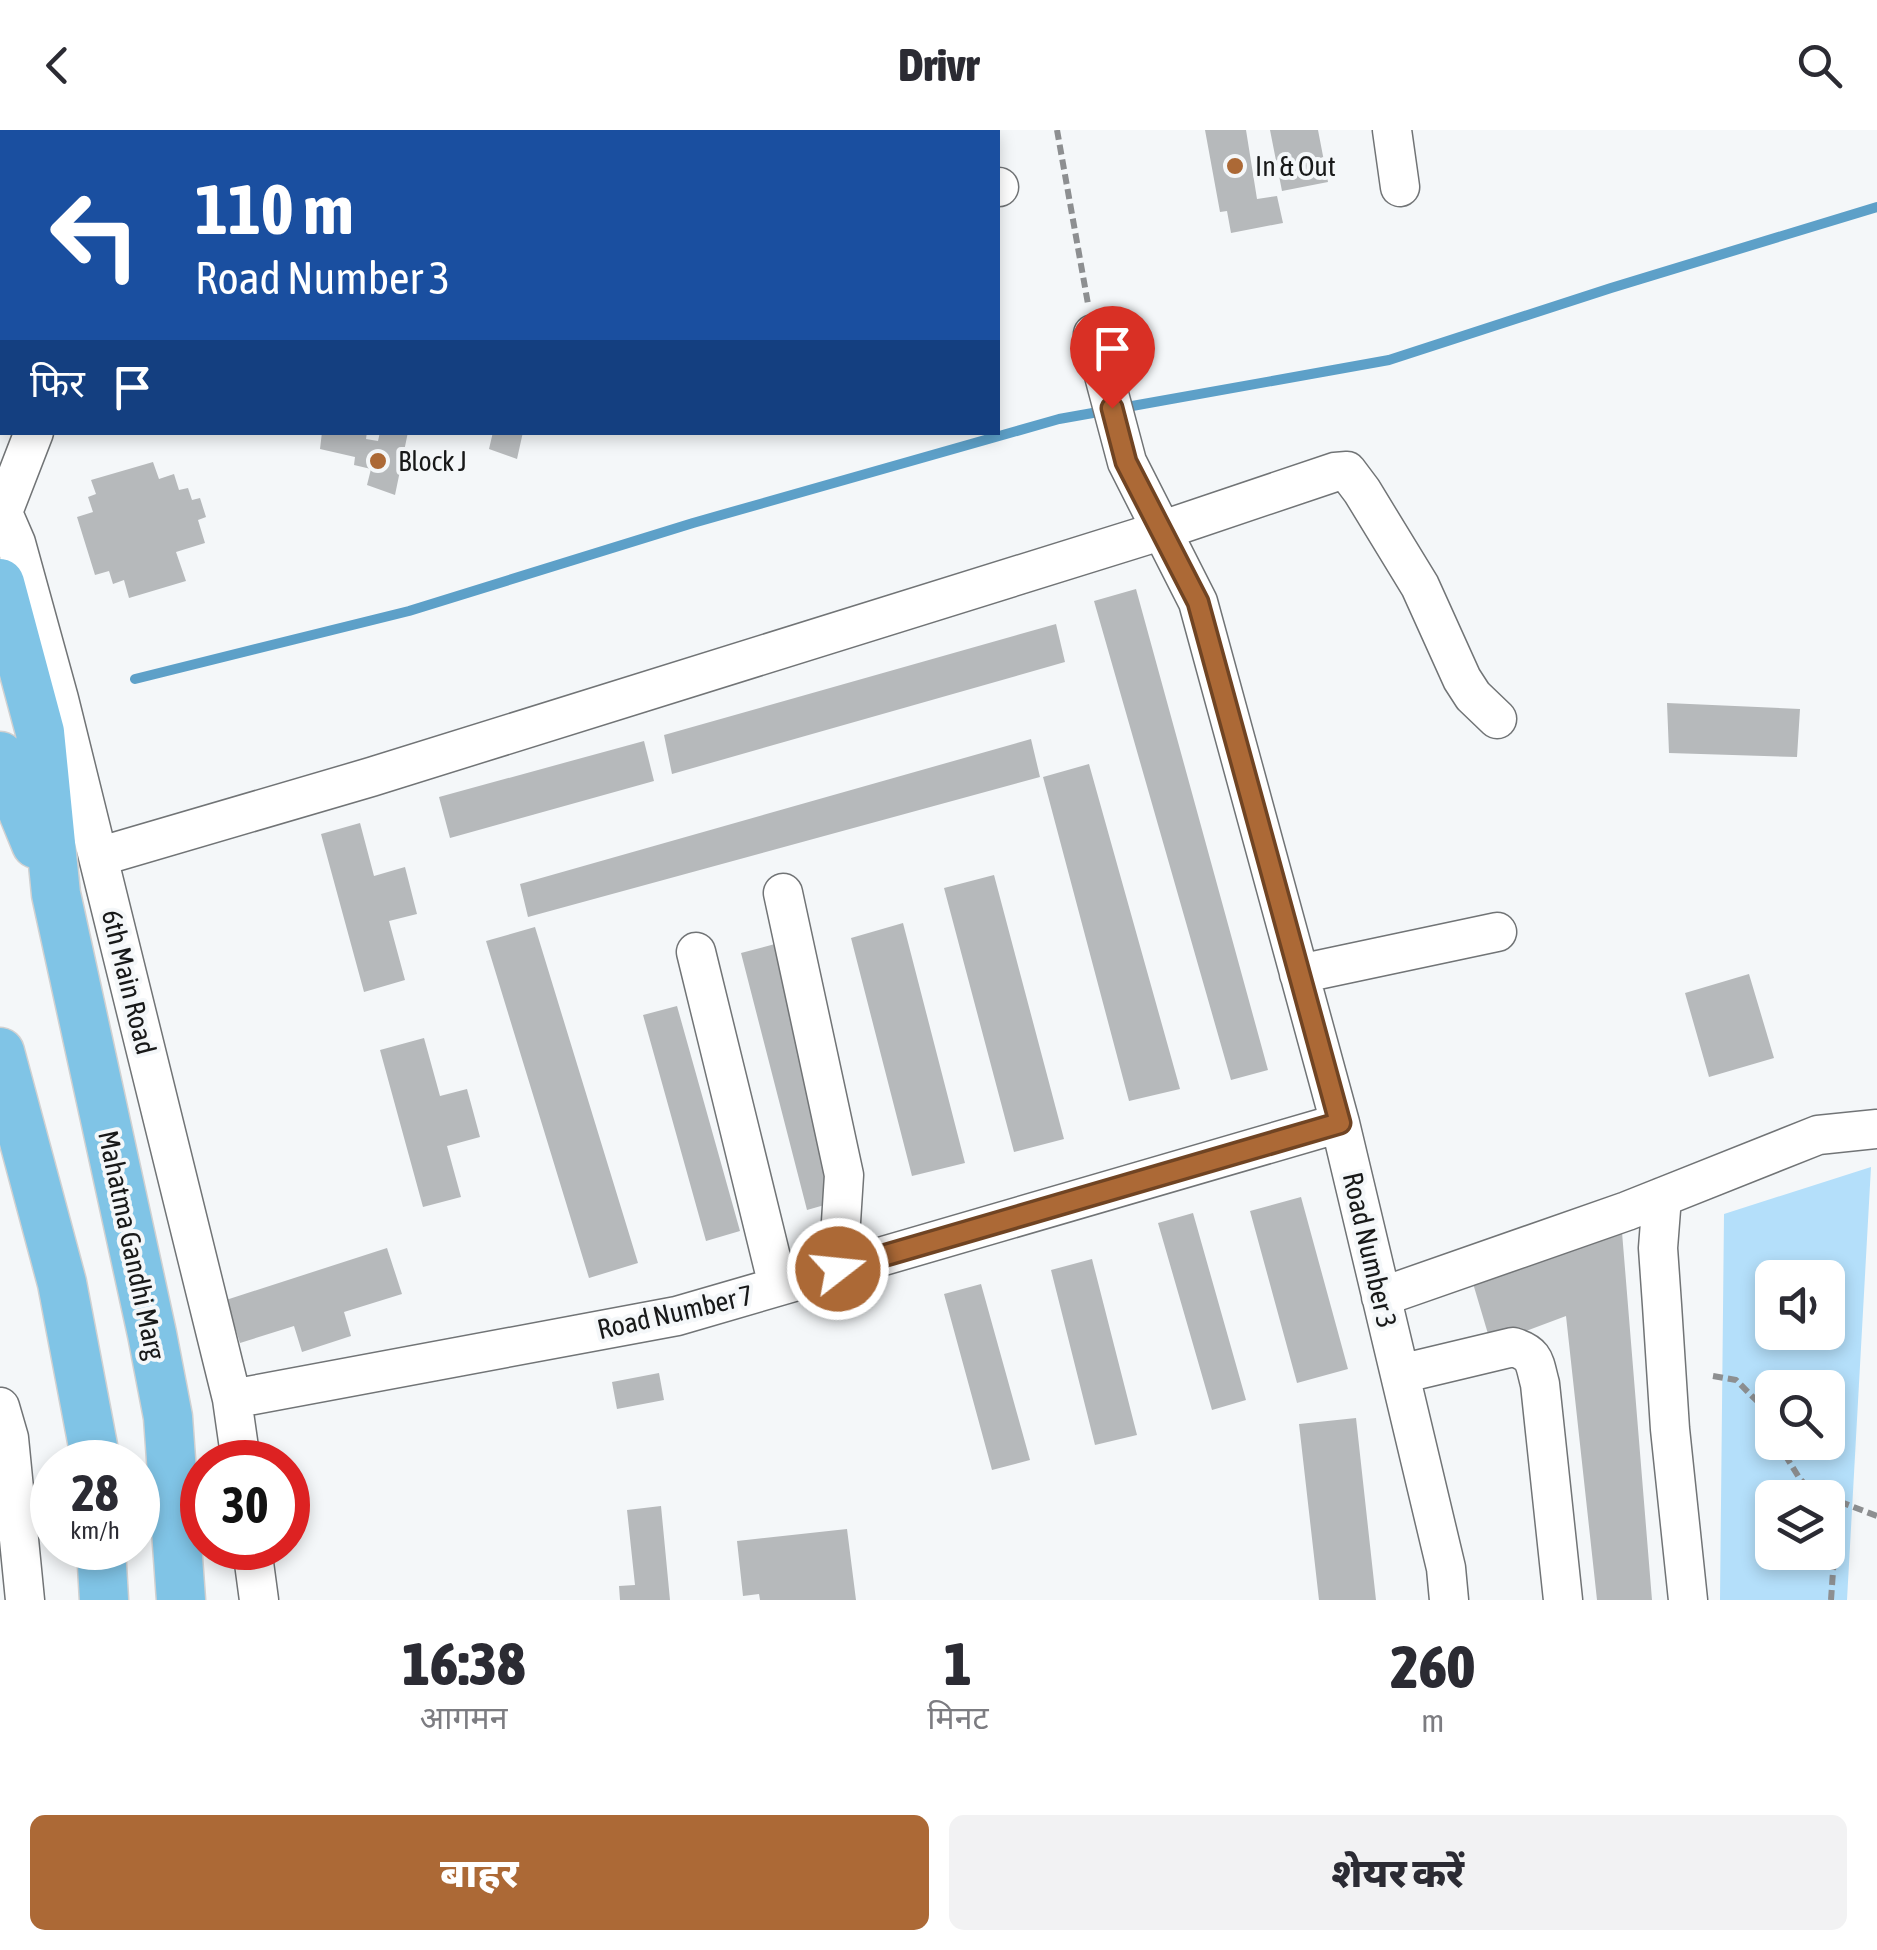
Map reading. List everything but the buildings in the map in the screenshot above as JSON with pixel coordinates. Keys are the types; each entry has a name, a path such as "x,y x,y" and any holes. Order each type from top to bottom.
{"main road":[{"path":"0,583 40,732 56,894"},
{"path":"0,756 56,894"},
{"name":"Mahatma Gandhi Marg","path":"56,894 168,1417 182,1600"},
{"path":"0,1052 62,1283 92,1440"},
{"path":"102,1570 104,1600"}],"street":[{"path":"1392,130 1400,187"},
{"name":"Road Number 3","path":"1093,334 1126,462 1198,602 1340,1123 1446,1568 1448,1600"},
{"path":"2,509 33,435"},
{"path":"98,857 371,777 1160,531 1335,472 1347,471 1362,491 1420,586 1462,678 1473,696 1497,720"},
{"name":"6th Main Road","path":"2,509 16,543 59,699 232,1399 237,1440"},
{"path":"783,893 844,1174 838,1269"},
{"path":"1299,974 1497,932"},
{"path":"696,952 778,1286"},
{"name":"Road Number 7","path":"232,1399 677,1316 1340,1123"},
{"path":"1382,1297 1662,1197 1818,1135 1877,1129"},
{"path":"1662,1197 1658,1248 1670,1428 1688,1600"},
{"path":"1400,1374 1513,1348 1527,1352 1540,1384 1563,1600"},
{"path":"0,1407 9,1438 24,1600"},
{"path":"255,1570 259,1600"}],"path":[{"path":"1057,130 1093,334"},
{"path":"1712,1376 1736,1380 1755,1399"},
{"path":"1845,1503 1877,1516"},
{"path":"1832,1600 1834,1570"}],"shaded area":[{"path":"1871,1167 1847,1600 1720,1600 1724,1214"}],"waterway":[{"path":"1121,408 1389,360 1877,207"},
{"path":"135,679 409,611 693,523 1059,419 1104,411"}],"place":[{"name":"In & Out","path":"1235,166"},
{"name":"Block J","path":"378,461"}],"route":[{"path":"838,1269 1340,1123 1198,602 1126,462 1112,408"}]}
